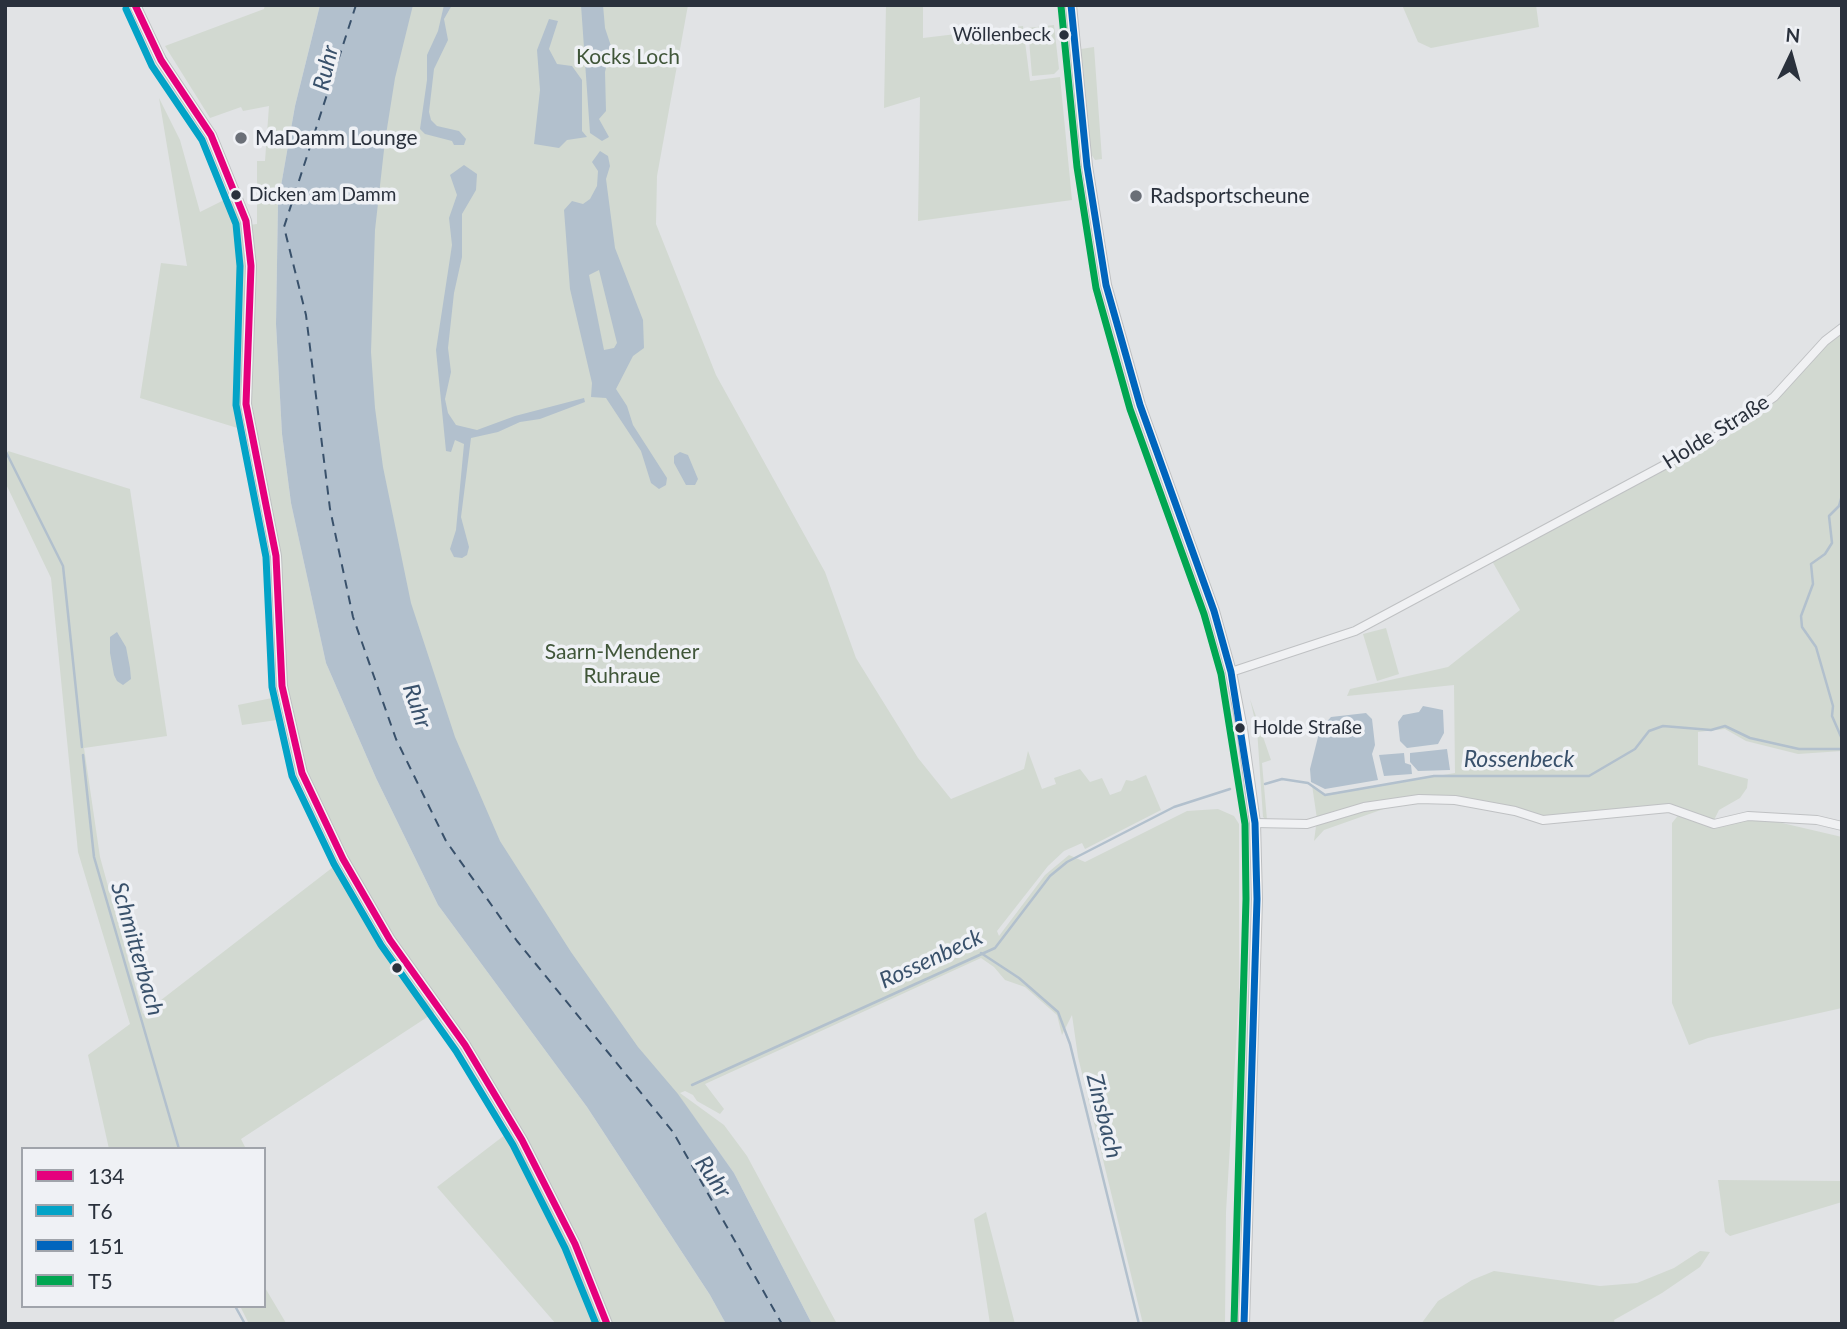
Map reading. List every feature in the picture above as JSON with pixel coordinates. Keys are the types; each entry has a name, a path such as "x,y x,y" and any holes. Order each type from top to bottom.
{"main road":[{"path":"135,5 161,60 211,135 227,168 246,221 251,266 246,404 276,556 282,685 302,773 343,859 390,940 465,1045 522,1140 575,1244 607,1324"},
{"path":"1071,5 1087,166 1107,285 1140,404 1206,587 1231,672 1255,823 1257,899 1244,1324"}],"street":[{"name":"Holde Straße","path":"1231,672 1355,631 1713,439 1774,397 1825,341 1842,328"},
{"path":"1255,823 1307,824 1364,807 1419,799 1455,800 1515,811 1544,820 1670,808 1714,824 1748,816 1817,820 1842,826"}],"green space":[{"path":"265,5 320,5 295,106 278,203 276,324 282,434 291,503 326,663 376,778 438,905 587,1107 710,1295 726,1324 610,1324 583,1251 497,1088 394,940 344,853 305,772 286,682 281,576 251,403 249,225 257,224 257,161 265,161 269,106 243,111 241,107 210,118 165,46 264,9"},
{"name":"Saarn-Mendener Ruhraue","path":"369,5 688,5 657,176 656,224 716,375 825,572 856,658 918,758 951,799 1024,769 1028,751 1042,789 1056,784 1054,778 1080,769 1090,782 1102,778 1110,795 1121,791 1126,780 1132,781 1146,775 1161,810 1085,849 1082,843 1064,851 1048,866 997,931 999,936 1045,875 1069,855 1085,862 1187,811 1218,809 1234,816 1239,824 1239,995 1226,1212 1225,1324 1143,1324 1078,1057 1072,1015 1062,1035 1057,1015 1025,987 1005,980 994,967 981,958 705,1084 724,1109 720,1114 697,1101 693,1095 685,1091 680,1093 724,1125 747,1156 837,1324 812,1324 734,1173 678,1095 640,1111 361,603"},
{"path":"886,5 923,5 923,38 1023,26 1030,81 1060,77 1072,200 918,221 920,97 884,108"},
{"path":"1402,5 1536,5 1539,27 1431,48 1418,42"},
{"path":"1054,25 1059,69 1054,74 1032,76 1028,28"},
{"path":"1094,47 1102,159 1095,160 1091,154 1081,49"},
{"path":"159,98 180,140 200,212 226,199 236,202 241,212 248,266 242,375 244,430 140,398 161,263 187,266"},
{"path":"1842,332 1842,751 1798,754 1746,741 1725,729 1698,732 1698,765 1748,779 1747,788 1740,798 1719,810 1714,820 1666,804 1545,818 1446,796 1392,806 1324,830 1314,841 1317,819 1312,785 1325,794 1455,773 1454,685 1347,696 1350,689 1448,667 1520,610 1492,561 1727,437 1768,408 1827,342"},
{"path":"8,451 130,489 167,736 84,748 100,857 143,1014 337,864 393,961 435,1012 241,1139 245,1147 109,1147 88,1055 130,1024 78,852 51,578 5,482"},
{"path":"1386,628 1399,674 1377,681 1363,634"},
{"path":"277,697 280,717 277,720 242,725 238,705"},
{"path":"1250,699 1271,760 1262,763 1267,820 1263,817 1257,729"},
{"path":"1680,813 1708,827 1720,827 1749,818 1765,819 1842,837 1842,1008 1708,1038 1689,1045 1672,1003 1672,823"},
{"path":"510,1131 578,1258 601,1324 556,1324 437,1187"},
{"path":"1718,1180 1842,1181 1842,1202 1730,1236 1725,1232"},
{"path":"986,1212 1015,1324 990,1324 974,1219"},
{"path":"1700,1251 1710,1252 1700,1267 1662,1293 1614,1320 1615,1324 1421,1324 1438,1301 1472,1280 1494,1271 1600,1286 1637,1283 1674,1268"},
{"path":"266,1289 286,1323 249,1324 241,1308 266,1308"}],"water":[{"name":"Ruhr","path":"320,5 413,5 395,78 385,141 375,230 371,352 383,467 411,603 455,737 500,841 571,952 638,1047 678,1094 734,1173 812,1324 726,1324 710,1295 587,1107 438,905 376,778 326,663 291,503 282,434 276,324 278,203 295,106"},
{"path":"444,5 452,5 444,19 448,40 434,69 429,112 431,120 437,126 459,131 466,139 464,145 454,145 452,141 425,134 420,129 427,80 427,55 438,31"},
{"path":"581,5 603,5 605,28 611,46 605,72 606,111 599,119 609,137 602,141 590,133"},
{"path":"549,19 558,21 549,49 557,64 572,66 582,80 582,131 587,137 567,140 559,148 534,144 540,90 537,50"},
{"path":"600,151 608,156 610,166 606,179 615,248 643,320 644,348 633,356 616,389 627,406 633,425 667,478 666,485 659,489 651,483 641,451 606,398 591,397 592,383 570,289 564,210 572,201 583,204 590,199 597,186 598,171 592,162","holes":["599,270 617,343 614,348 604,350 589,275"]},
{"path":"464,165 477,174 476,190 462,214 462,257 454,293 448,348 451,372 445,399 448,413 456,425 477,430 515,416 584,398 585,402 540,419 520,422 498,432 471,438 461,517 469,547 467,555 462,558 454,557 450,549 456,530 464,444 455,440 451,452 446,451 436,350 452,245 449,218 457,195 450,175"},
{"path":"680,452 688,455 698,479 695,485 686,485 674,463 674,456"},
{"path":"117,632 126,647 130,668 131,679 123,685 114,675 110,653 110,637"},
{"path":"1423,706 1443,710 1444,733 1438,744 1407,748 1400,741 1398,722 1403,715 1419,712"},
{"path":"1366,713 1372,719 1375,745 1372,754 1378,780 1325,789 1311,782 1310,769 1320,729 1331,717"},
{"path":"1447,749 1450,770 1418,771 1410,762 1410,753"},
{"path":"1404,753 1405,763 1411,765 1412,774 1384,776 1379,755"}],"waterway":[{"path":"162,52 169,64"},
{"name":"Schmitterbach","path":"5,450 63,566 82,747"},
{"path":"1842,495 1839,506 1829,516 1832,543 1825,554 1811,564 1813,584 1801,616 1802,627 1816,647 1833,706 1832,716 1842,739"},
{"name":"Rossenbeck","path":"1265,784 1282,779 1308,783 1325,795 1434,776 1589,776 1635,749 1649,731 1663,726 1711,730 1725,726 1750,738 1799,749 1842,749"},
{"name":"Schmitterbach","path":"83,755 94,857 178,1147"},
{"name":"Rossenbeck","path":"692,1085 995,948 1050,876 1067,862 1174,807 1230,789"},
{"name":"Zinsbach","path":"981,953 1019,978 1058,1012 1070,1044 1139,1324"},
{"name":"Schmitterbach","path":"236,1308 245,1324"}],"ferry route":[{"path":"356,5 284,227 306,315 330,509 353,617 396,739 446,841 517,941 673,1132 782,1324"}],"transit line":[{"name":"134","path":"135,5 161,60 211,135 246,221 251,266 246,404 276,556 282,686 302,773 343,859 390,940 465,1045 522,1140 575,1244 607,1324"},
{"name":"151","path":"1071,5 1087,166 1106,285 1140,405 1214,611 1231,672 1255,823 1257,899 1244,1324"},
{"name":"T5","path":"1061,6 1077,167 1096,288 1130,409 1204,614 1221,674 1245,824 1246,899 1234,1324"},
{"name":"T6","path":"126,9 152,66 202,140 236,224 240,266 236,405 266,557 272,687 292,776 334,864 381,945 456,1051 513,1145 565,1248 596,1324"}],"place":[{"name":"Wöllenbeck","path":"1064,35"},
{"name":"MaDamm Lounge","path":"241,138"},
{"name":"Dicken am Damm","path":"236,195"},
{"name":"Radsportscheune","path":"1136,196"},
{"name":"Holde Straße","path":"1240,728"}],"park label":[{"name":"Kocks Loch","path":"628,57"}]}
